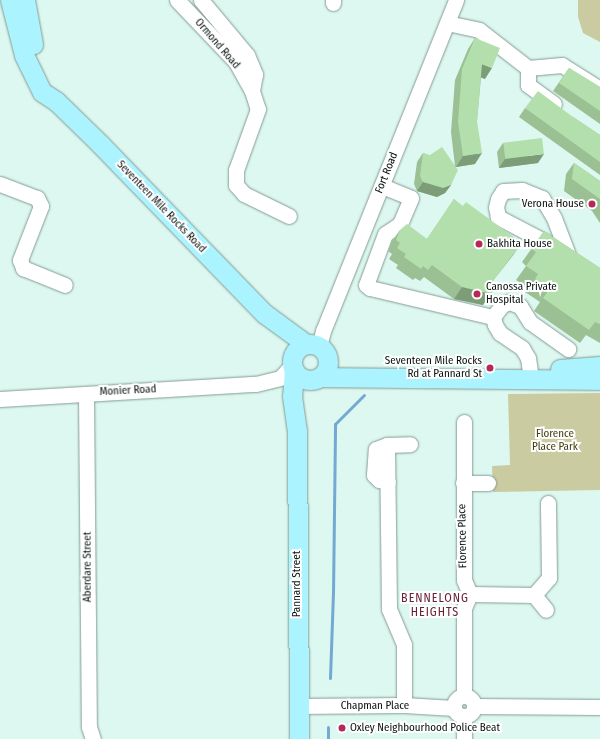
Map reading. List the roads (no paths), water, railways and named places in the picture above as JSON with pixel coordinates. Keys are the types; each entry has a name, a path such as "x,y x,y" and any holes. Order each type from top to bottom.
{"main road":[{"name":"Seventeen Mile Rocks Road","path":"14,1 32,72 42,92 56,101 265,314 301,356 328,356 321,374"},
{"path":"301,356 304,380 321,374 362,378 600,380"},
{"name":"Pannard Street","path":"299,739 297,706 296,430 292,396 301,356"},
{"path":"486,379 530,372 600,366"},
{"name":"Pannard Street","path":"296,430 304,395 321,374"}],"street":[{"name":"Ormond Road","path":"177,0 236,62 252,91 258,109 236,170 236,185 244,194 289,216"},
{"name":"Ormond Road","path":"201,0 247,55 255,74 252,91"},
{"name":"Fort Road","path":"301,356 323,331 456,0"},
{"path":"448,23 479,30 528,68 562,65 600,89"},
{"path":"528,68 528,85 567,114"},
{"path":"0,184 37,198 41,206 20,260 23,268 65,285"},
{"path":"382,186 411,198 400,224 385,234 366,284 370,288 493,317"},
{"path":"568,255 554,218 542,198 522,190 504,191 497,203 498,217 568,255 581,264"},
{"path":"493,317 502,305 509,302 515,304 523,310 530,322 568,349"},
{"path":"493,317 500,334 522,348 528,358 530,372"},
{"name":"Monier Road","path":"0,399 256,384 280,378 301,356"},
{"name":"Monier Road","path":"256,384 279,387 292,396"},
{"name":"Aberdare Street","path":"86,394 90,727 93,739"},
{"name":"Florence Place","path":"464,422 462,483 464,580 470,594"},
{"path":"404,705 404,645 389,609 387,445 410,444"},
{"path":"462,483 488,483"},
{"path":"469,701 464,608 470,594 534,595 549,578 548,503"},
{"path":"534,595 546,610"},
{"path":"464,739 459,712 455,701 600,707"},
{"name":"Chapman Place","path":"297,706 404,705 459,712"}],"waterway":[{"path":"330,678 333,594 335,424 364,395"},
{"path":"328,727 328,739"}],"place":[{"name":"Verona House","path":"592,204"},
{"name":"Bakhita House","path":"479,244"},
{"name":"Canossa Private Hospital","path":"477,294"},
{"name":"Seventeen Mile Rocks Rd at Pannard St","path":"490,368"},
{"name":"Oxley Neighbourhood Police Beat","path":"342,728"}],"district":[{"name":"BENNELONG HEIGHTS","path":"435,606"}],"park label":[{"name":"Florence Place Park","path":"555,441"}]}
